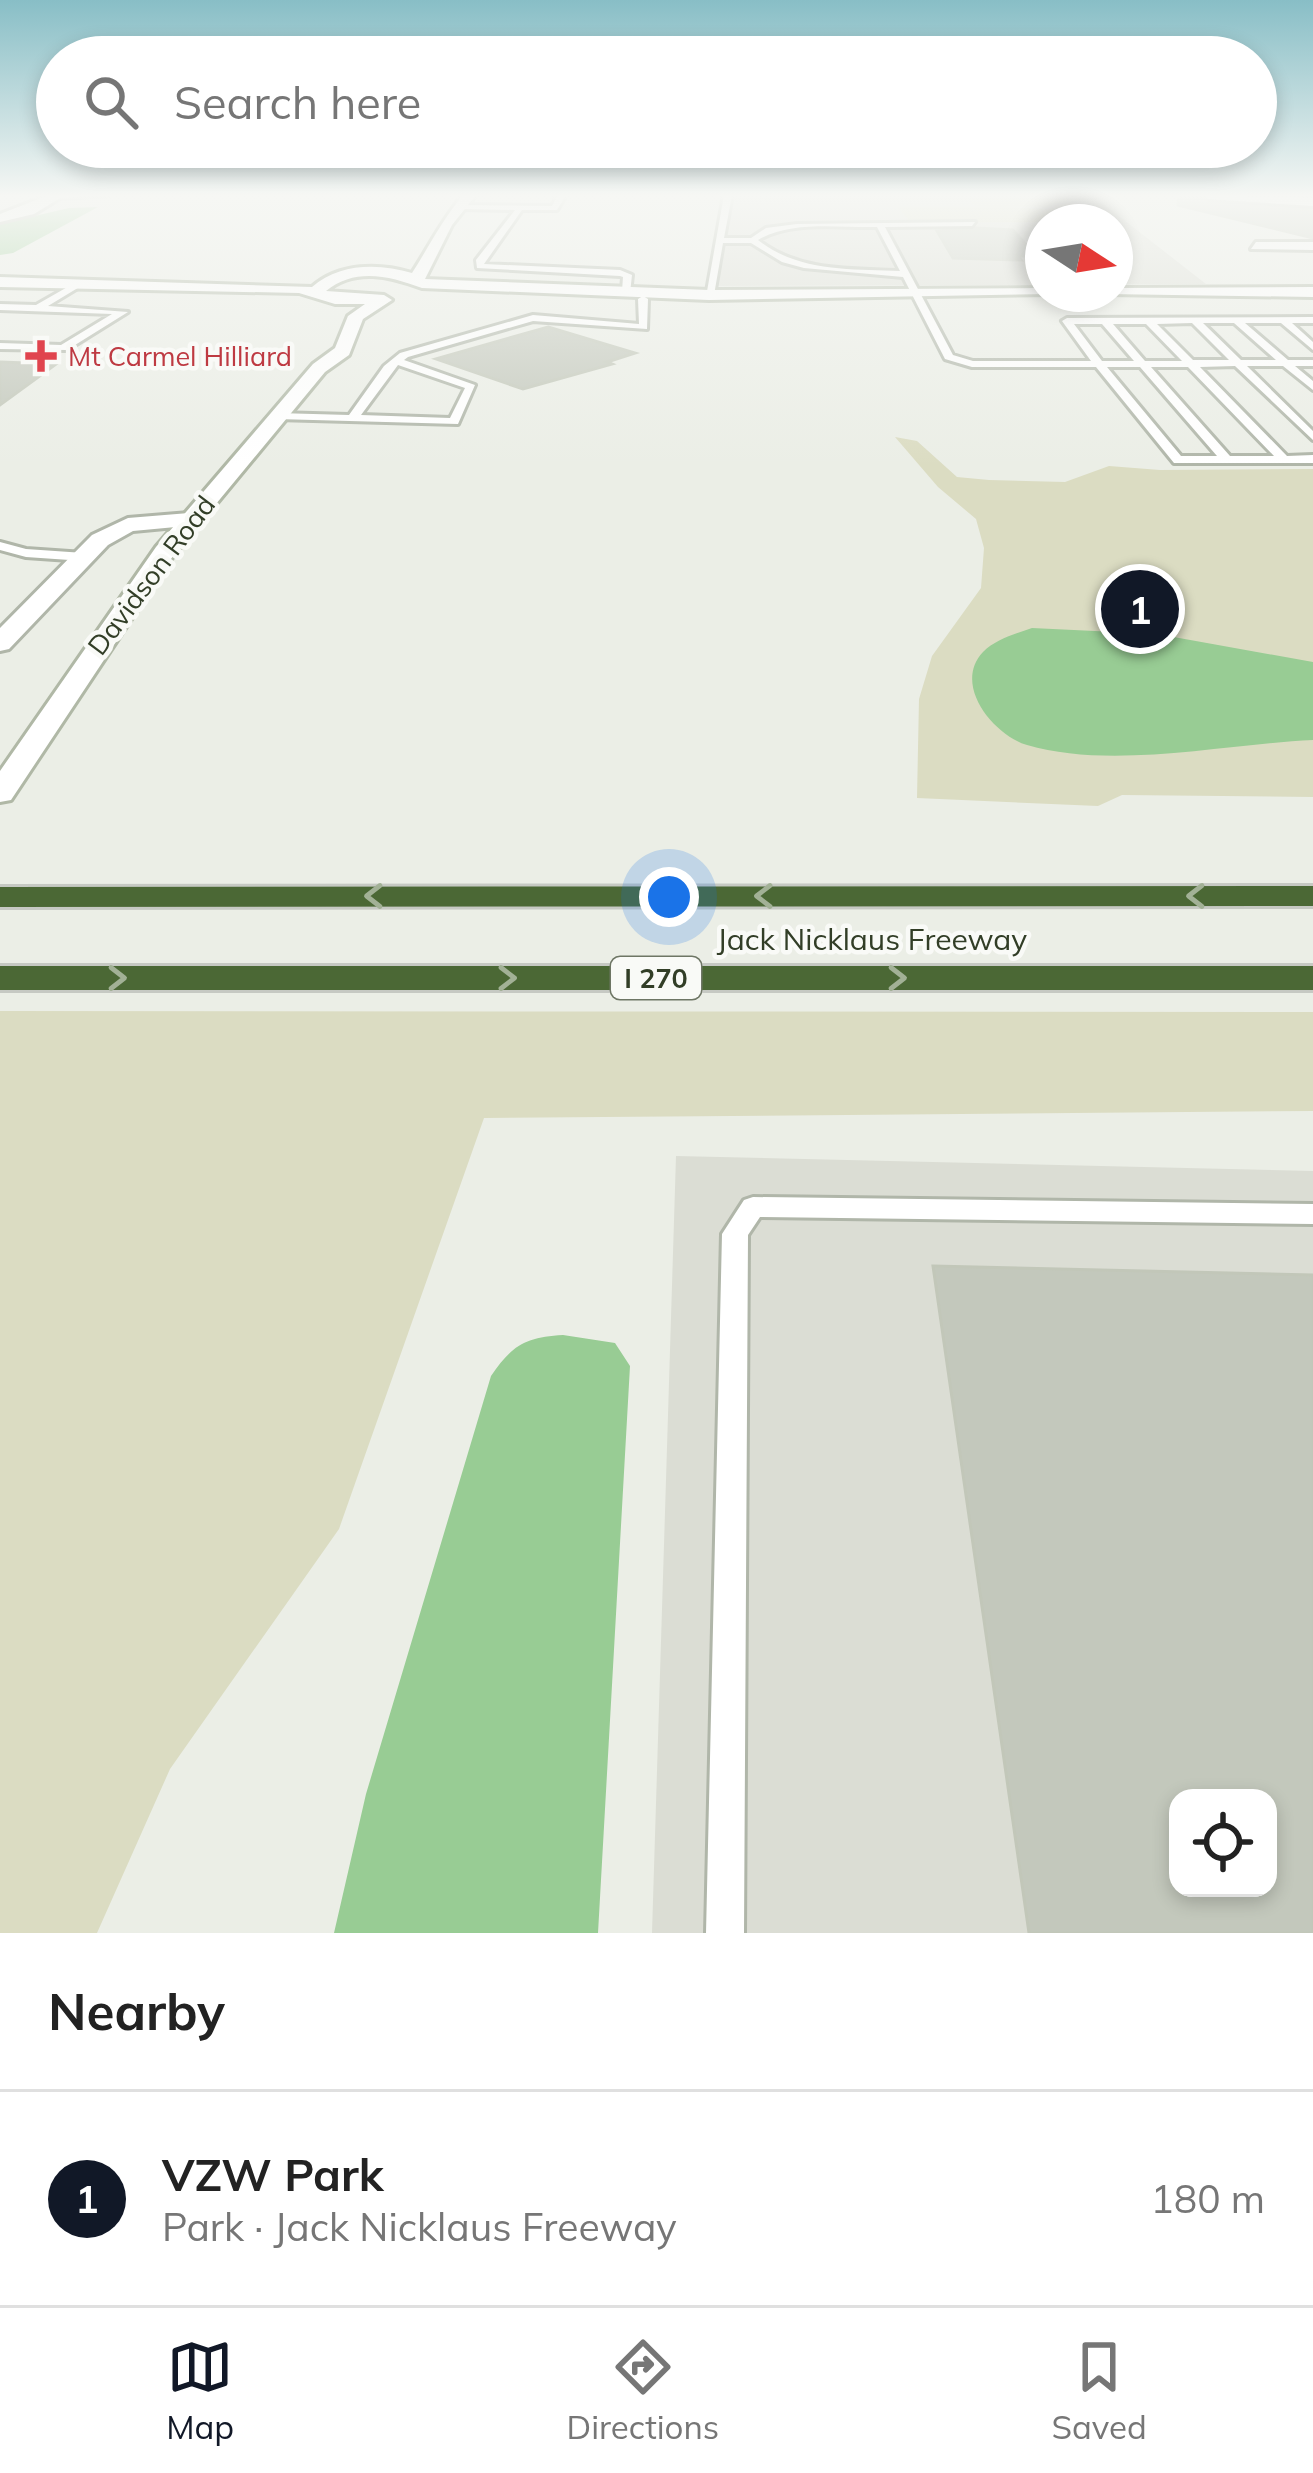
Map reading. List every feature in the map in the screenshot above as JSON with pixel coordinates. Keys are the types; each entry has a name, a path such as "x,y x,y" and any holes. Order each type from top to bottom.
{"highway":[{"name":"Jack Nicklaus Freeway","path":"0,896 1313,896"},
{"name":"Jack Nicklaus Freeway","path":"0,978 1313,978"}],"main road":[{"path":"111,285 393,298 1025,293"},
{"path":"322,293 329,285"},
{"name":"Davidson Road","path":"0,794 86,661 189,520 319,368 343,351 356,316 413,285"},
{"path":"484,285 635,295"},
{"path":"1133,293 1313,292"},
{"path":"322,293 326,316"},
{"path":"319,368 322,340"},
{"path":"0,643 100,540 128,525 189,520"}],"lane":[{"path":"38,308 76,285"},
{"path":"354,419 395,361 482,329 558,317 592,326 643,328 632,285"},
{"path":"709,295 711,285"},
{"path":"911,285 949,357 971,364 1313,363"},
{"path":"0,307 123,311 63,348 21,355"},
{"path":"1148,320 1284,459"},
{"path":"1194,320 1313,437"},
{"path":"1236,320 1313,387"},
{"path":"1283,320 1313,347"},
{"path":"1313,320 1067,321 1178,460 1313,459"},
{"path":"1106,321 1227,460"},
{"path":"0,346 63,348"},
{"path":"277,416 455,421 471,387 395,361"},
{"path":"0,546 84,557"},
{"path":"725,1933 735,1234 753,1207 1313,1214"}],"shaded area":[{"path":"710,285 974,285 710,286"},
{"path":"895,437 917,441 957,477 989,480 1065,482 1109,466 1313,469 1313,797 1122,795 1098,806 917,798 919,699 932,656 981,588 984,548 976,519 938,487"},
{"path":"1032,628 1157,634 1313,662 1313,740 1132,755 1060,752 1027,745 990,720 972,679 988,647"},
{"path":"0,1011 1313,1012 1313,1111 484,1118 339,1529 170,1769 97,1933 0,1933"},
{"path":"676,1156 1313,1171 1313,1933 652,1933"},
{"path":"563,1335 615,1343 630,1366 598,1933 334,1933 366,1794 491,1376 521,1345"}],"building":[{"path":"548,327 635,353 523,389 436,359"},
{"path":"0,362 56,364 0,405"},
{"path":"933,1266 1313,1275 1313,1933 1029,1933"}],"place":[{"name":"Mt Carmel Hilliard","path":"41,356"},
{"name":"VZW Park","path":"1140,609"}]}
